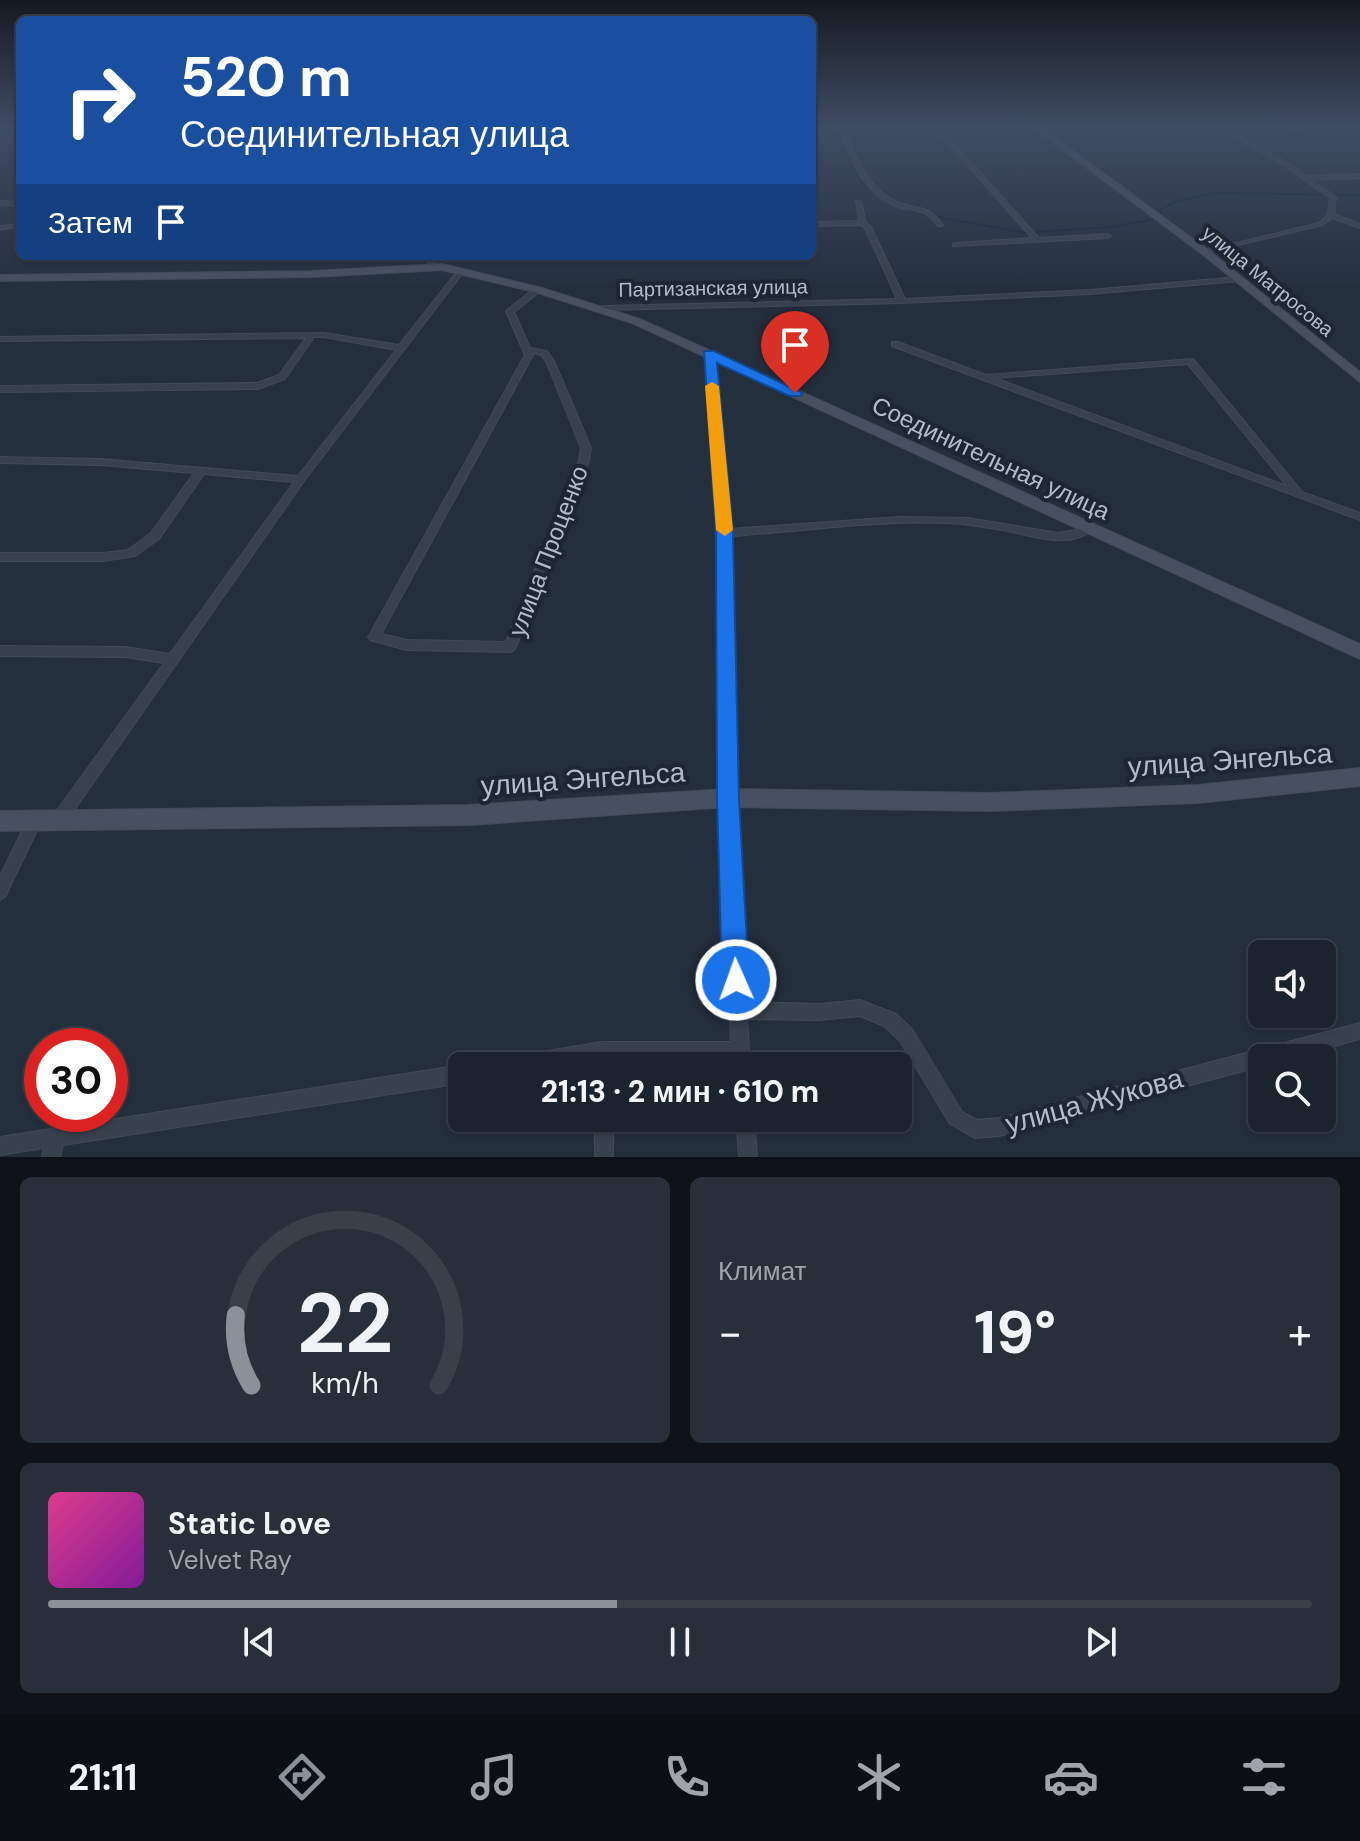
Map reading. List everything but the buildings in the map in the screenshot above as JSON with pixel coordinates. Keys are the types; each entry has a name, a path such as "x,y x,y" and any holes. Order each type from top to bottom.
{"street":[{"path":"867,181 894,203 931,213 940,225"},
{"path":"984,181 1037,240"},
{"name":"улица Матросова","path":"1109,181 1205,252 1360,378"},
{"path":"1310,181 1330,194 1331,215"},
{"path":"858,202 863,223 868,227 902,301"},
{"path":"1205,252 1321,224 1331,215"},
{"path":"1331,215 1360,226"},
{"path":"816,224 863,223"},
{"path":"0,228 13,227"},
{"path":"955,245 1108,236"},
{"path":"429,260 435,267"},
{"name":"Партизанская улица","path":"0,278 312,274 435,267 461,270 603,308 902,301 1090,292 1239,279"},
{"path":"58,821 301,479 461,270"},
{"name":"улица Проценко","path":"529,350 374,637 407,645 510,647 584,461 586,448 550,361 544,353 529,350 522,343 510,311 538,290"},
{"name":"Соединительная улица","path":"603,308 1091,527 1360,652"},
{"path":"0,339 312,335 400,348"},
{"path":"0,389 258,386 282,377 312,335"},
{"path":"895,344 1360,517"},
{"path":"709,354 725,533 728,798 740,1052"},
{"path":"989,377 1190,361 1299,493"},
{"path":"0,460 100,462 301,479"},
{"path":"0,557 103,557 131,553 155,536 200,472"},
{"path":"725,533 906,520 1002,526 1059,538 1077,536 1091,527"},
{"path":"0,651 125,652 172,659"},
{"name":"улица Энгельса","path":"0,821 469,815 728,798 990,802 1198,794 1360,777"},
{"path":"0,892 34,822"},
{"name":"улица Жукова","path":"737,1010 819,1012 860,1008 890,1020 906,1035 956,1118 975,1129 999,1127 1360,1031"},
{"path":"0,1146 54,1148 448,1077"},
{"path":"604,1132 604,1157"},
{"path":"746,1132 748,1157"}],"waterway":[{"path":"861,181 889,202"},
{"path":"1162,217 1160,210 1174,202 1213,193 1360,195"},
{"path":"907,209 926,214"},
{"path":"938,217 1026,233"},
{"path":"1035,232 1113,227 1155,219"}],"slow traffic":[{"path":"712,386 725,530"}],"route":[{"path":"736,980 728,798 725,533 709,354 795,393"}]}
